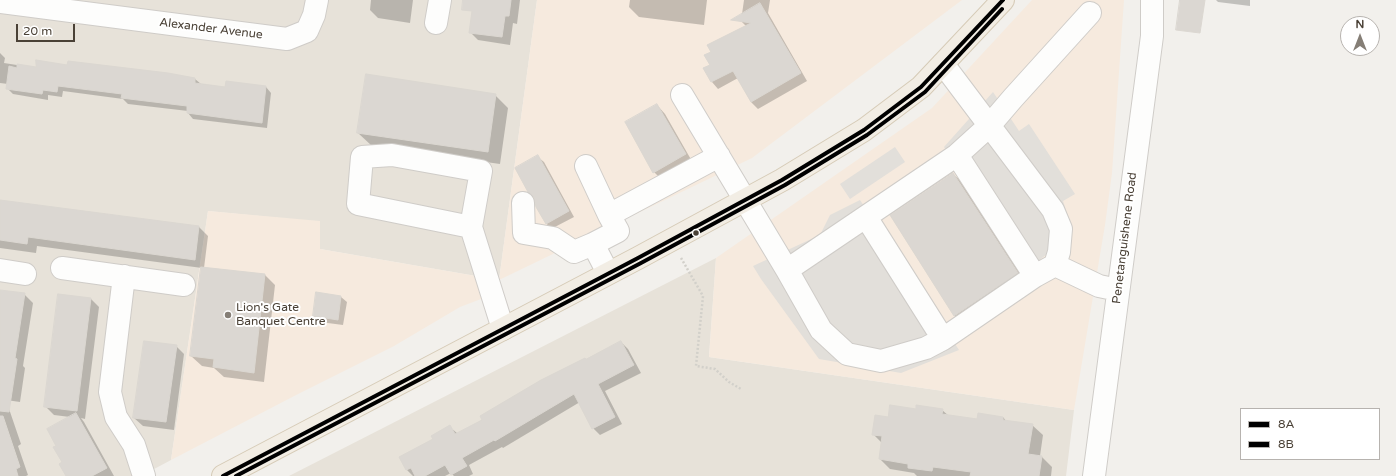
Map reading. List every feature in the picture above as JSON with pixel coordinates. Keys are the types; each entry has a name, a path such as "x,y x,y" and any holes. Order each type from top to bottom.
{"main road":[{"path":"223,476 671,240 782,180 864,130 921,87 1002,0"}],"street":[{"path":"436,23 440,0"},
{"name":"Penetanguishene Road","path":"1094,476 1152,36 1152,0"},
{"name":"Alexander Avenue","path":"0,2 287,39 307,31 315,8"},
{"path":"788,270 957,155 989,126 1012,98 1090,13"},
{"path":"682,95 788,270 822,330 847,354 881,361 926,348 943,339 1035,276 1055,265 1058,252 1061,229 1053,210 943,64"},
{"path":"471,227 358,204 362,157 392,155 481,171 471,227 503,329"},
{"path":"957,155 1035,276"},
{"path":"609,215 719,156"},
{"path":"523,203 524,233 553,238 574,252 618,231 586,166"},
{"path":"866,216 943,339"},
{"path":"593,244 608,273"},
{"path":"1055,265 1099,286 1118,290"},
{"path":"62,268 184,285"},
{"path":"0,270 25,274"},
{"path":"124,276 110,392 116,417 134,445 144,476"}],"path":[{"path":"671,240 703,296 696,366 715,369 729,382 741,389"}],"shaded area":[{"path":"0,0 537,0 499,280 320,249 320,222 208,211 171,460 141,476 0,476"},
{"path":"537,0 962,0 752,158 499,280"},
{"path":"1032,0 1124,0 1112,173 1105,225 1074,410 709,357 716,258 932,108"},
{"path":"993,92 1019,131 1029,124 1075,194 1063,201 1068,216 1069,236 1026,271 944,147"},
{"path":"895,147 905,162 850,199 840,184"},
{"path":"860,200 959,350 901,373 819,359 761,279 753,266 820,235 830,215"},
{"path":"208,211 320,221 320,249 499,280 481,299 460,307 394,346 171,460"},
{"path":"716,258 709,357 1074,410 1066,476 289,476"}],"building":[{"path":"463,0 511,0 509,16 505,16 502,37 469,33 472,11 462,10"},
{"path":"1180,0 1205,0 1200,33 1176,30"},
{"path":"760,3 801,73 751,102 733,71 711,82 703,68 710,65 704,55 711,52 707,45 751,23 731,20"},
{"path":"36,60 67,65 68,61 168,73 195,78 195,83 225,87 226,81 266,86 262,123 187,113 187,106 121,98 122,94 58,86 57,92 43,90 42,94 6,89 9,66 17,68 17,64 36,67"},
{"path":"366,74 496,94 488,152 357,133"},
{"path":"657,104 686,154 653,173 625,122"},
{"path":"538,155 569,211 546,224 536,207 534,197 528,192 515,168"},
{"path":"953,173 1018,273 954,316 890,215"},
{"path":"0,200 199,226 195,260 28,237 27,244 0,240"},
{"name":"Lion's Gate Banquet Centre","path":"201,267 265,274 254,373 213,367 214,359 190,356"},
{"path":"0,290 25,293 15,358 17,359 9,412 0,411"},
{"path":"316,292 341,296 338,320 313,316"},
{"path":"58,294 91,298 77,411 44,407"},
{"path":"144,341 177,345 166,422 133,418"},
{"path":"621,341 634,365 598,384 615,417 592,429 574,394 495,441 494,440 462,458 467,466 451,475 445,465 425,476 415,476 411,468 406,470 399,457 433,439 431,436 450,425 455,434 482,420 480,416 541,380"},
{"path":"890,405 916,409 916,405 943,409 942,414 977,419 978,413 1003,417 1003,420 1033,424 1028,454 1042,456 1039,476 970,476 971,472 933,467 932,471 908,468 908,464 879,459 882,436 872,435 875,415 888,417"},
{"path":"76,413 107,468 92,476 66,476 59,464 62,462 53,447 56,446 47,429"},
{"path":"0,416 3,416 20,467 16,469 18,476 0,476"}],"transit line":[{"name":"8A","path":"223,476 638,258 782,180 864,130 921,87 1003,0"},
{"name":"8B","path":"236,476 641,263 785,185 867,135 925,92 1002,9"}],"place":[{"name":"Lion's Gate Banquet Centre","path":"228,315"}]}
